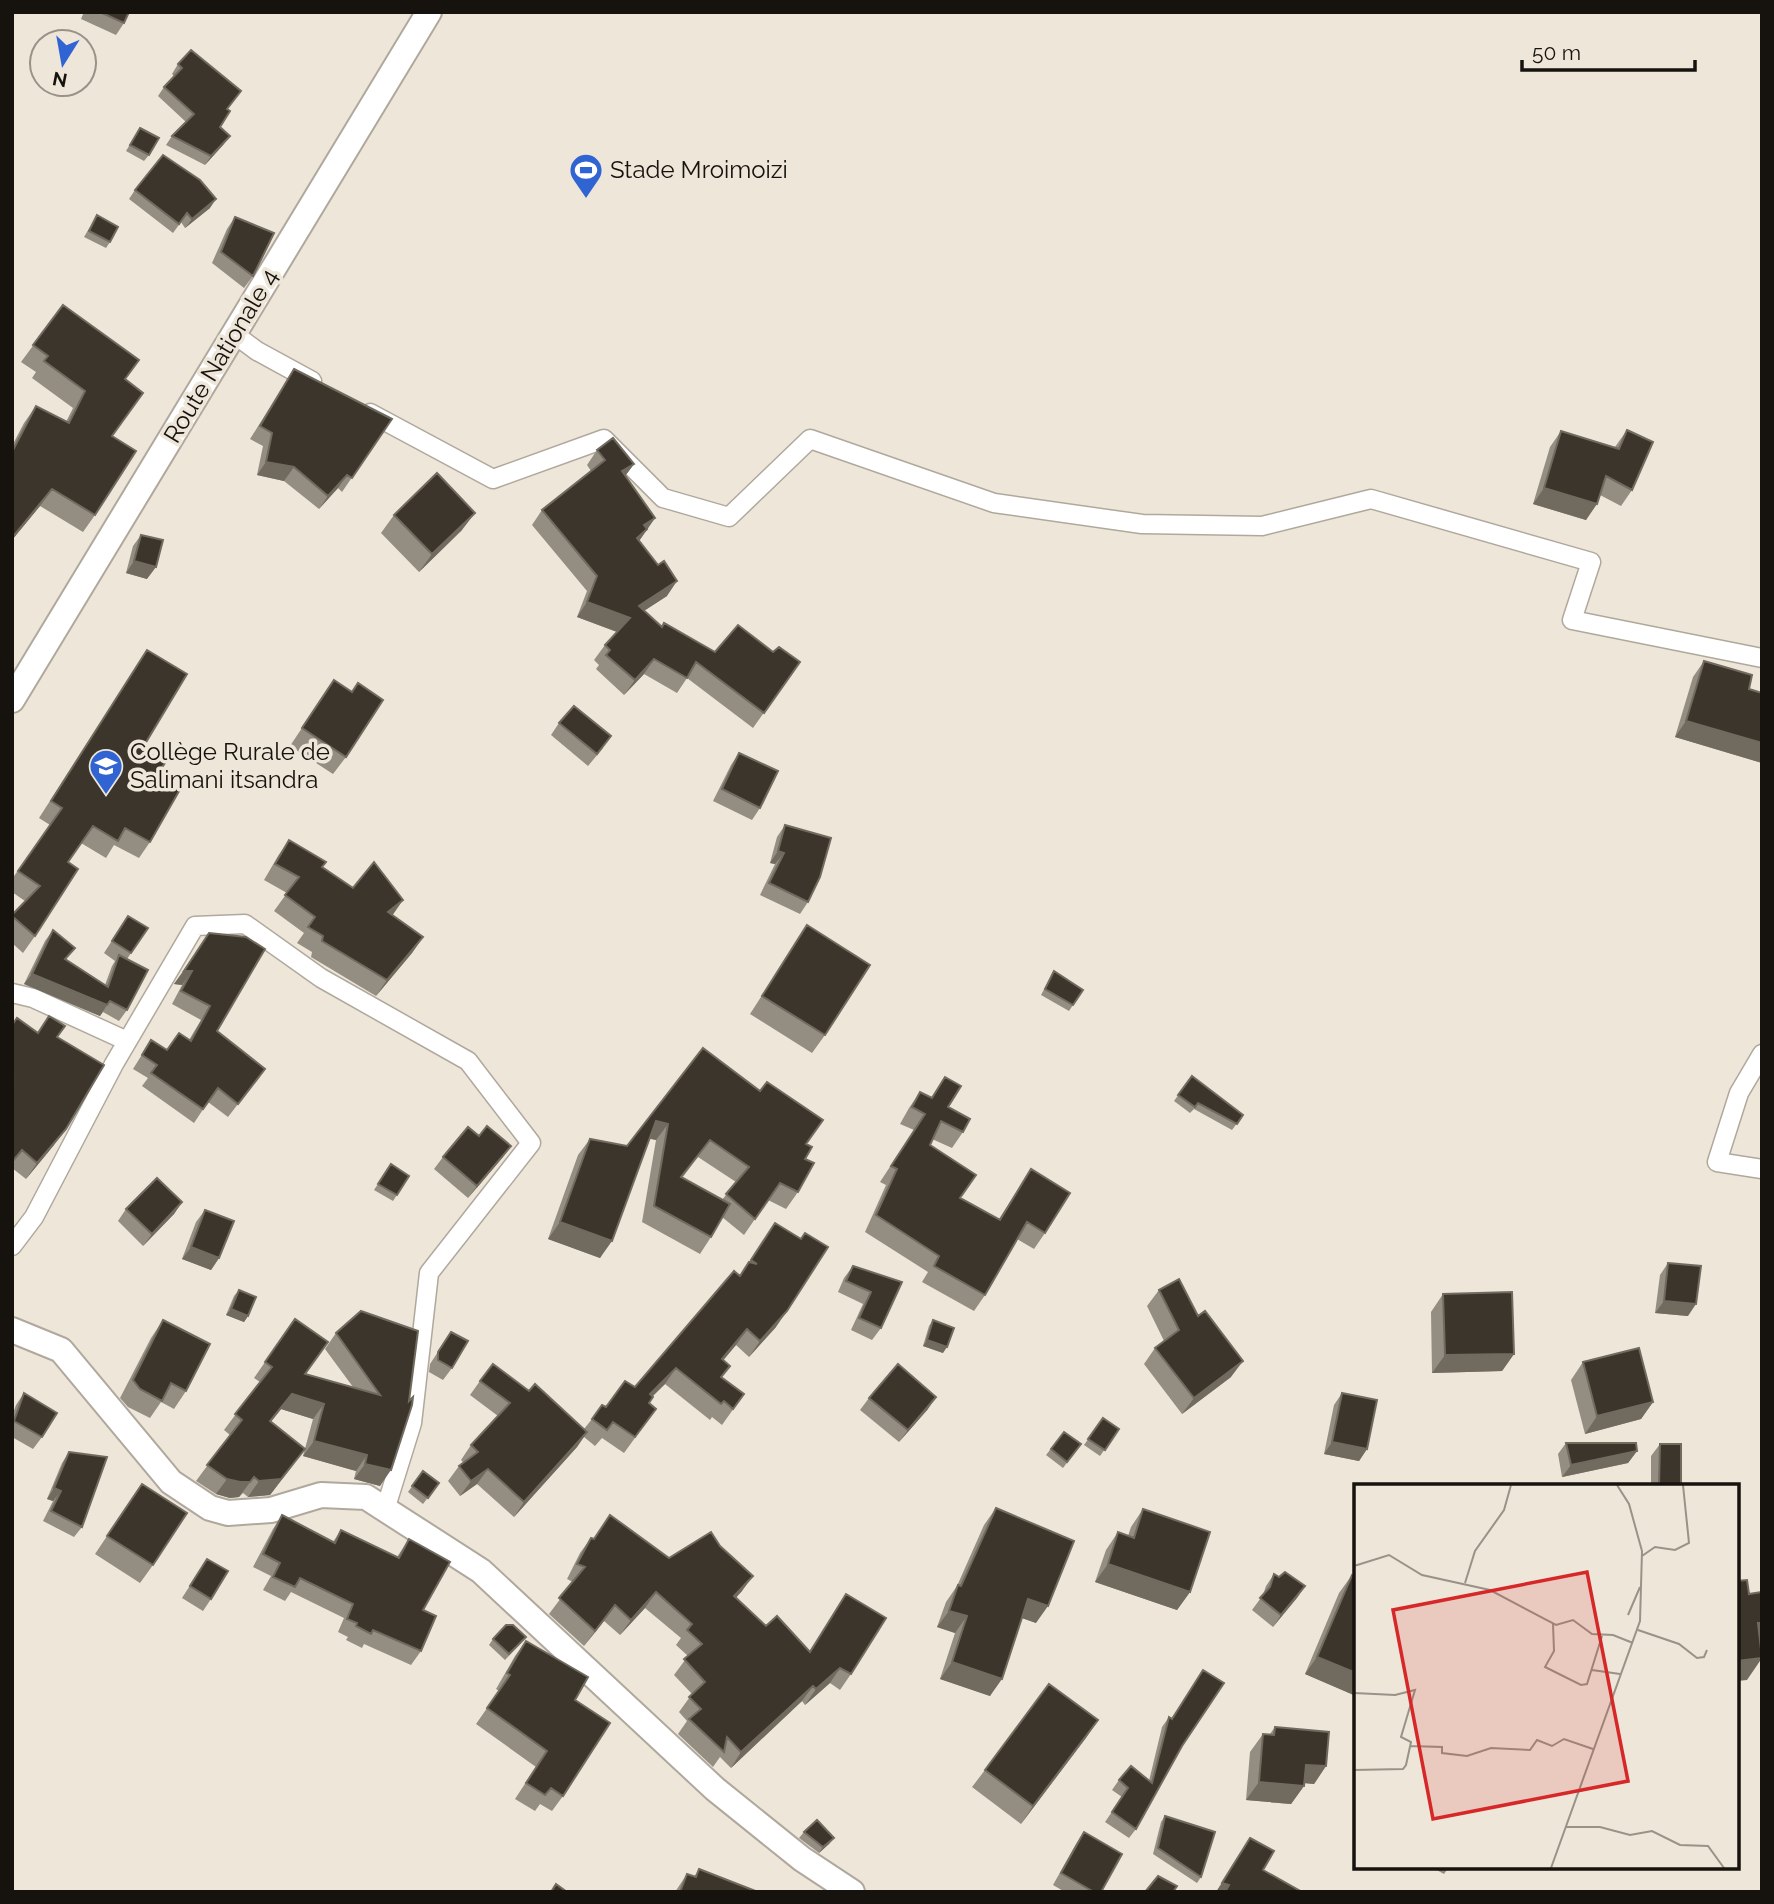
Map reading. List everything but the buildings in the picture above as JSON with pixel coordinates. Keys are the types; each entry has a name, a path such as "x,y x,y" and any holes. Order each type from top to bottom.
{"main road":[{"name":"Route Nationale 4","path":"12,700 429,12"},
{"path":"12,1330 61,1350 171,1482 210,1508 228,1513 271,1510 321,1495 366,1497 481,1571 715,1789 802,1859 852,1892"}],"street":[{"path":"234,334 257,351 328,390"},
{"path":"352,402 493,479 604,439 663,498 729,517 810,439 994,503 1142,524 1262,526 1371,499 1591,562 1572,620 1762,658"},
{"path":"12,1246 34,1217 127,1041 195,926 245,924 321,978 468,1061 531,1143 429,1273 412,1423 385,1510"},
{"path":"12,993 33,998 127,1041"},
{"path":"1762,1054 1740,1093 1717,1162 1762,1169"}],"place":[{"name":"Stade Mroimoizi","path":"586,200"},
{"name":"Collège Rurale de Salimani itsandra","path":"106,796"}]}
